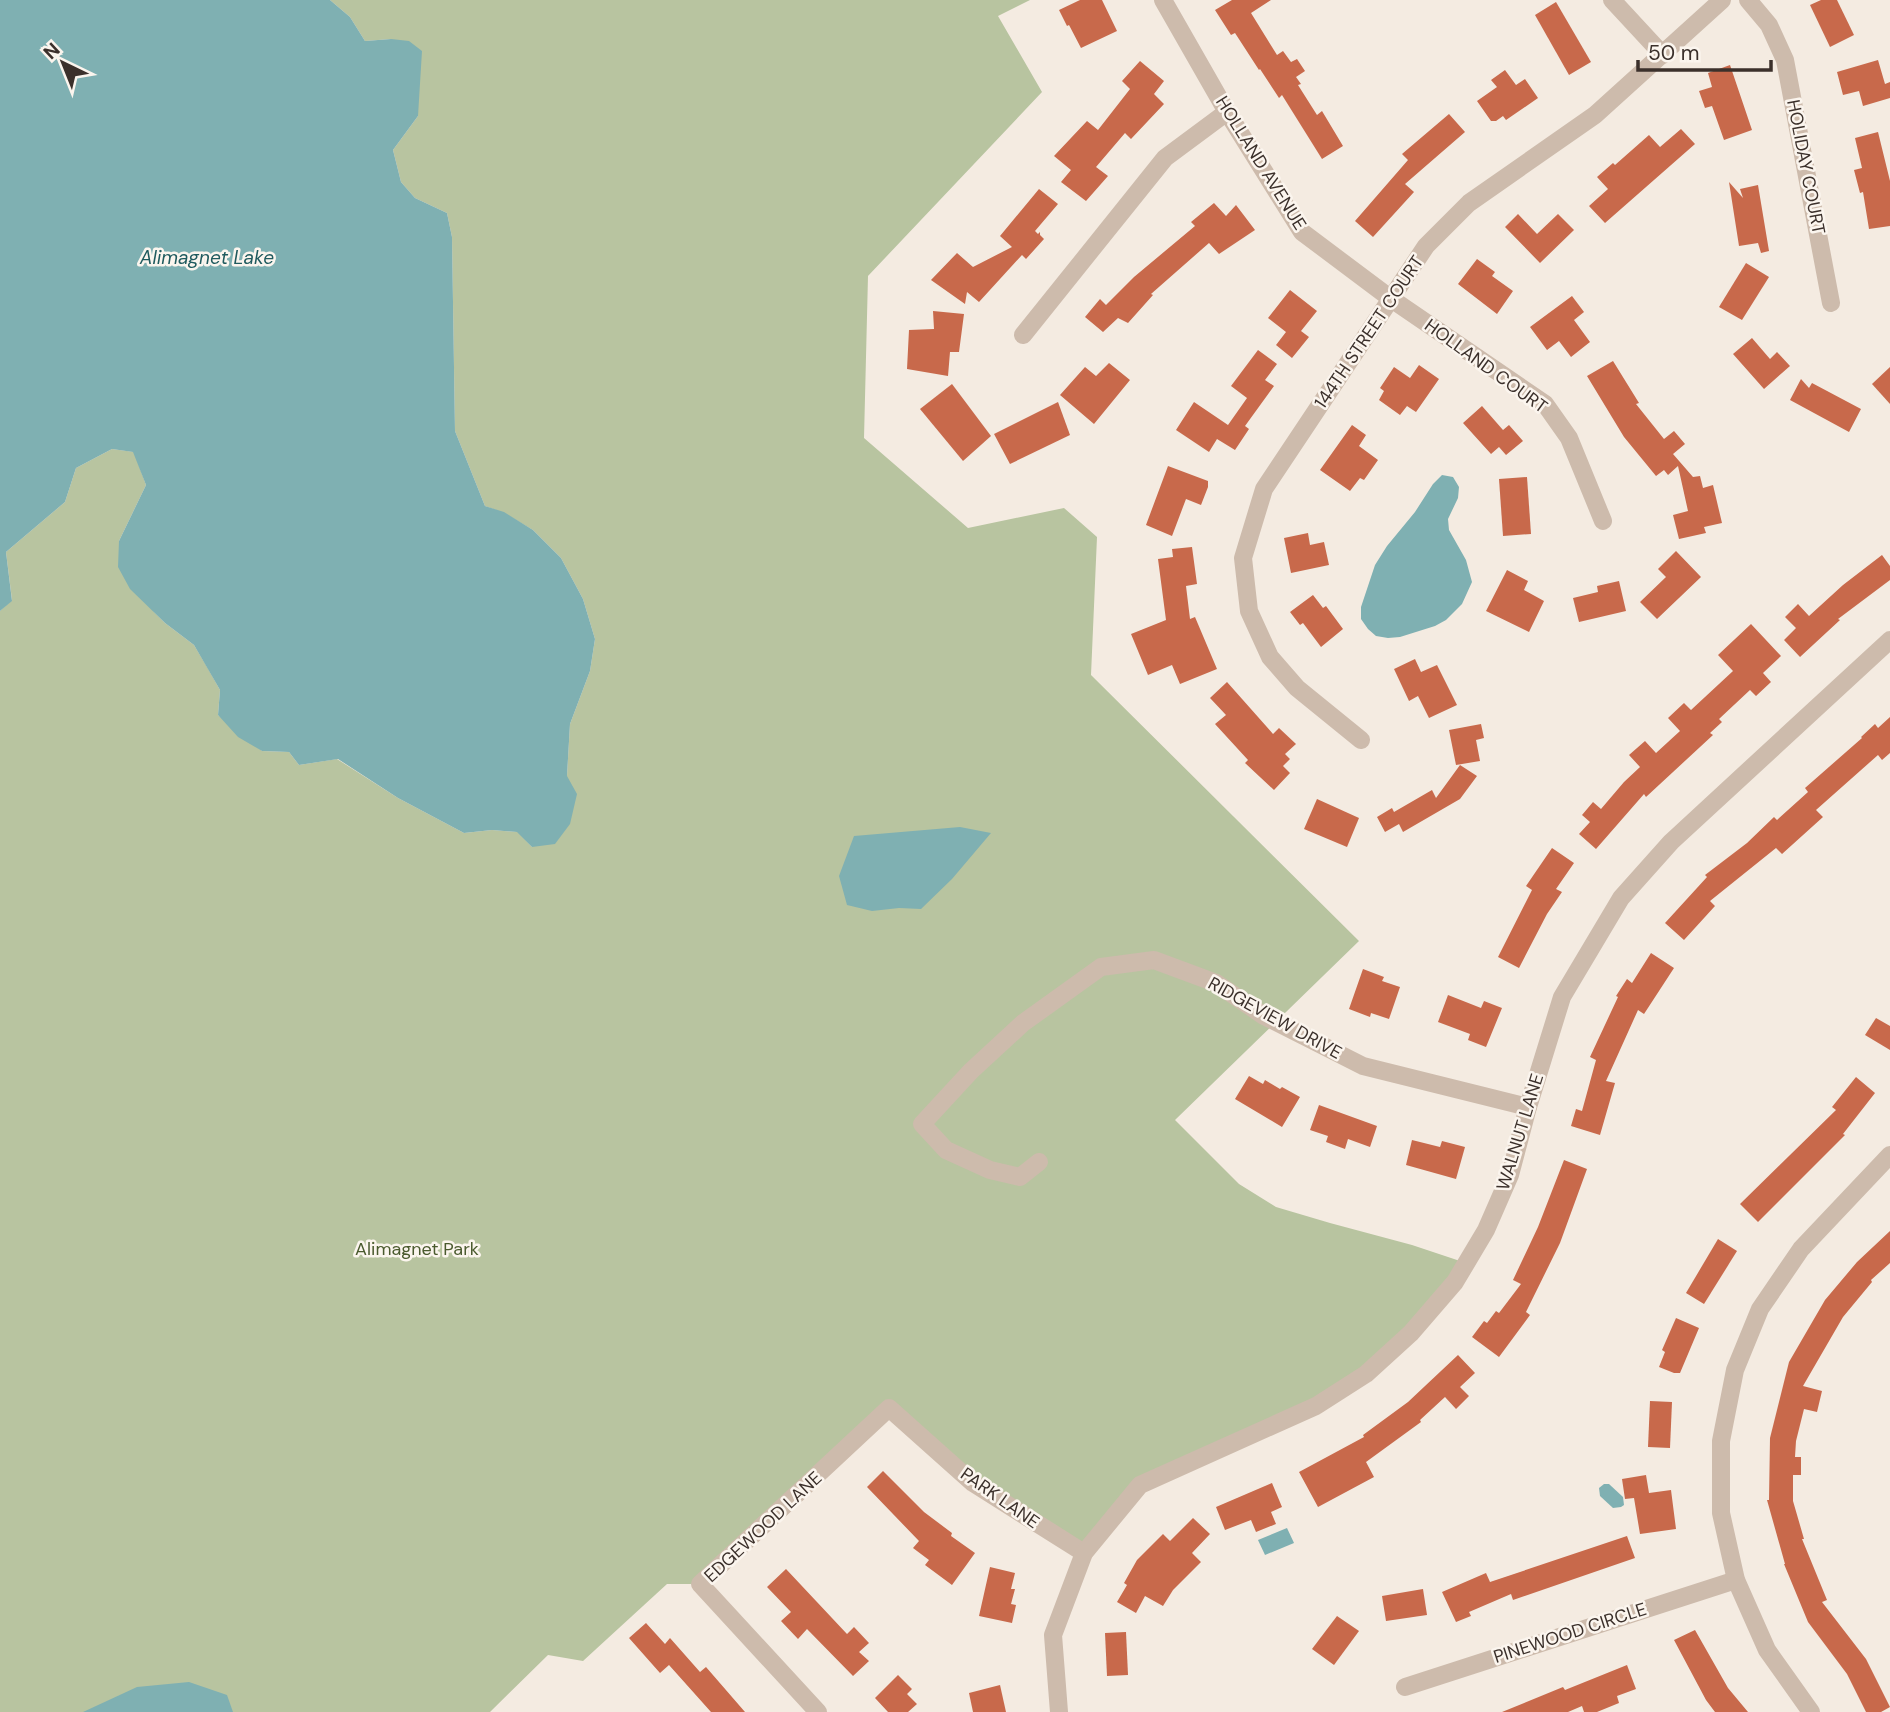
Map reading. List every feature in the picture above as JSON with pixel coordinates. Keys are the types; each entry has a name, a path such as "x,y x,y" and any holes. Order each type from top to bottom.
{"street":[{"name":"HOLLAND AVENUE","path":"1163,0 1227,112 1301,232 1390,298"},
{"path":"1612,0 1663,55"},
{"name":"144TH STREET COURT","path":"1362,740 1297,688 1270,657 1249,611 1243,558 1264,489 1426,246 1469,203 1595,115 1722,0"},
{"name":"HOLIDAY COURT","path":"1748,0 1769,24 1786,60 1831,303"},
{"path":"1023,335 1165,158 1227,112"},
{"name":"HOLLAND COURT","path":"1390,298 1545,404 1569,438 1603,521"},
{"name":"WALNUT LANE","path":"1059,1712 1053,1635 1083,1553 1140,1485 1316,1406 1367,1374 1411,1333 1455,1282 1486,1230 1510,1175 1562,997 1621,898 1671,842 1890,640"},
{"name":"RIDGEVIEW DRIVE","path":"1039,1162 1020,1177 990,1170 946,1150 922,1124 971,1071 1023,1023 1101,967 1154,960 1216,982 1264,1016 1363,1066 1528,1107"},
{"path":"1811,1712 1767,1650 1736,1580 1721,1513 1721,1441 1734,1370 1760,1309 1801,1249 1890,1155"},
{"name":"PARK LANE","path":"889,1408 973,1483 1083,1553"},
{"name":"EDGEWOOD LANE","path":"818,1712 700,1584 889,1408"},
{"name":"PINEWOOD CIRCLE","path":"1405,1687 1736,1580"}],"green space":[{"name":"Alimagnet Park","path":"330,0 1030,0 998,16 1042,92 868,276 864,438 968,528 1064,508 1097,537 1091,675 1359,941 1175,1120 1239,1184 1276,1207 1466,1263 1366,1374 1140,1485 1084,1553 973,1483 889,1408 700,1584 667,1584 583,1661 548,1655 490,1712 0,1712 0,611 12,600 6,552 65,502 76,468 112,449 134,452 146,485 119,541 154,612 194,645 207,667 220,690 218,715 262,751 289,752 299,765 337,759 398,798 464,833 492,830 518,832 532,847 567,776 570,724 590,671 595,639 583,599 561,558 533,530 504,513 485,506 455,431 452,237 447,213 415,198 401,182 393,150 418,116 391,39 365,41 350,17"}],"water":[{"name":"Alimagnet Lake","path":"0,0 330,0 350,17 365,41 409,41 422,51 418,116 393,150 401,182 415,198 447,213 452,237 455,431 485,506 504,512 533,530 561,558 583,599 595,639 590,671 570,724 567,776 577,794 570,824 555,844 532,847 517,832 492,830 464,833 398,798 338,759 299,765 289,752 262,751 238,737 218,715 220,690 194,645 165,623 130,589 118,567 119,541 146,485 133,452 112,449 76,468 65,502 6,552 12,601 0,611"},
{"path":"1442,475 1453,477 1459,487 1458,498 1448,519 1449,530 1466,560 1472,582 1462,604 1446,620 1400,637 1376,636 1361,619 1361,607 1375,565"},
{"path":"960,827 991,833 952,879 921,909 872,911 847,905 839,876 854,836"},
{"path":"1609,1484 1623,1497 1624,1505 1613,1508 1600,1496 1599,1488"},
{"path":"1287,1528 1294,1543 1265,1555 1258,1540"},
{"path":"189,1682 227,1695 233,1712 83,1712 137,1687"}],"building":[{"path":"1080,0 1102,0 1117,31 1081,48 1059,10"},
{"path":"1232,0 1271,0 1251,13 1277,55 1283,51 1291,62 1297,59 1305,71 1296,77 1301,84 1298,85 1317,115 1322,111 1343,146 1322,159 1282,95 1279,98 1235,33 1231,35 1215,10"},
{"path":"1821,0 1837,0 1854,35 1830,47 1810,5"},
{"path":"1556,2 1591,62 1569,75 1535,15"},
{"path":"1878,60 1885,84 1890,82 1890,98 1863,106 1859,91 1843,95 1837,72"},
{"path":"1140,61 1164,81 1154,94 1164,104 1131,139 1125,133 1096,167 1108,176 1086,201 1061,182 1071,170 1054,156 1087,121 1098,130 1130,89 1122,81"},
{"path":"1730,65 1752,130 1724,140 1712,106 1705,108 1699,91 1712,87 1708,73"},
{"path":"1505,70 1516,85 1525,79 1538,98 1506,120 1503,116 1491,121 1477,101 1497,87 1491,80"},
{"path":"1449,114 1465,132 1405,184 1414,192 1373,237 1355,221 1408,160 1402,154"},
{"path":"1681,129 1695,144 1605,223 1589,206 1608,189 1597,177 1649,135 1660,147"},
{"path":"1878,132 1890,181 1890,226 1869,229 1863,192 1860,193 1854,170 1862,168 1855,138"},
{"path":"1729,182 1743,198 1740,189 1758,185 1769,251 1761,253 1758,243 1739,246"},
{"path":"1039,189 1058,204 1035,231 1038,234 1040,232 1044,239 1026,259 1022,255 979,302 967,292 965,304 931,280 957,253 973,267 1012,247 1000,236"},
{"path":"1214,203 1226,216 1236,205 1255,230 1219,254 1209,243 1151,294 1153,295 1128,323 1118,318 1103,332 1085,317 1100,299 1106,305 1134,277 1195,226 1191,222"},
{"path":"1518,214 1537,234 1558,214 1574,230 1540,263 1505,227"},
{"path":"1477,259 1495,272 1492,276 1513,291 1497,314 1458,284"},
{"path":"1746,263 1769,277 1742,320 1719,307"},
{"path":"1290,290 1317,311 1301,331 1309,337 1292,358 1276,345 1286,332 1268,318"},
{"path":"1572,296 1584,312 1574,320 1590,342 1571,357 1559,341 1547,350 1530,327"},
{"path":"933,311 964,314 959,352 950,352 948,376 907,369 909,330 934,329"},
{"path":"1752,338 1770,359 1777,352 1790,366 1764,389 1733,354"},
{"path":"1258,350 1277,364 1265,380 1274,386 1245,426 1249,429 1235,450 1217,439 1209,452 1176,430 1194,402 1228,425 1247,398 1231,386"},
{"path":"1613,361 1639,403 1636,404 1664,439 1674,431 1685,444 1673,454 1693,477 1700,476 1703,488 1713,485 1722,523 1704,527 1706,533 1679,539 1673,515 1688,511 1678,466 1668,475 1664,470 1656,476 1624,437 1587,376"},
{"path":"1109,363 1130,380 1094,424 1060,395 1085,367 1096,376"},
{"path":"1419,365 1439,379 1416,412 1407,406 1400,415 1379,400 1384,391 1380,388 1394,367 1410,378"},
{"path":"1890,367 1890,404 1872,384"},
{"path":"1801,379 1809,388 1812,383 1861,409 1849,432 1790,400"},
{"path":"952,384 991,436 963,461 920,409"},
{"path":"1058,402 1070,435 1010,464 994,434"},
{"path":"1482,406 1503,430 1509,425 1523,441 1506,455 1499,447 1491,454 1463,423"},
{"path":"1352,425 1366,435 1359,446 1378,460 1364,480 1360,478 1350,491 1320,470"},
{"path":"1168,466 1208,481 1201,505 1186,499 1172,536 1146,525"},
{"path":"1527,477 1531,534 1503,536 1499,479"},
{"path":"1308,533 1310,545 1324,542 1329,565 1291,573 1284,538"},
{"path":"1192,547 1197,584 1186,586 1190,619 1195,617 1217,669 1180,684 1172,665 1148,675 1131,634 1166,620 1158,559 1173,557 1172,549"},
{"path":"1676,551 1701,577 1657,619 1640,602 1666,577 1658,569"},
{"path":"1882,555 1890,566 1890,580 1838,619 1840,620 1800,657 1784,640 1796,628 1785,617 1798,604 1809,616"},
{"path":"1507,570 1528,581 1524,590 1544,601 1529,632 1486,611"},
{"path":"1619,581 1626,611 1579,622 1573,598 1598,592 1597,586"},
{"path":"1313,595 1323,608 1326,606 1343,629 1321,647 1303,623 1300,625 1290,612"},
{"path":"1751,624 1781,656 1763,673 1771,682 1756,696 1750,690 1719,719 1722,722 1710,733 1713,735 1646,797 1644,794 1596,849 1579,834 1590,822 1582,815 1593,802 1601,809 1640,767 1629,755 1645,741 1656,753 1680,731 1668,718 1684,703 1691,710 1733,671 1718,655"},
{"path":"1415,659 1421,672 1437,665 1457,705 1429,718 1418,696 1409,701 1394,669"},
{"path":"1227,682 1273,734 1279,728 1296,744 1285,754 1290,759 1283,766 1290,773 1274,790 1245,763 1248,760 1215,724 1226,715 1210,698"},
{"path":"1890,717 1890,753 1882,760 1878,755 1816,810 1823,817 1782,854 1776,848 1710,901 1715,906 1684,940 1665,923 1707,877 1705,875 1747,843 1774,817 1777,820 1808,792 1805,788 1875,724 1878,728"},
{"path":"1481,724 1484,738 1476,740 1480,761 1456,765 1449,730"},
{"path":"1460,765 1477,776 1460,799 1403,832 1399,824 1385,832 1377,817 1392,808 1394,812 1432,790 1436,798"},
{"path":"1317,799 1359,818 1347,847 1304,829"},
{"path":"1552,848 1574,863 1556,889 1562,892 1547,914 1519,968 1498,957 1532,890 1526,886"},
{"path":"1651,953 1674,968 1644,1014 1638,1010 1606,1081 1615,1083 1600,1135 1571,1126 1576,1109 1582,1111 1596,1060 1590,1057 1618,997 1616,996 1627,979 1632,983"},
{"path":"1363,969 1384,977 1382,981 1400,987 1389,1019 1371,1013 1370,1017 1349,1009"},
{"path":"1448,995 1481,1008 1484,1001 1502,1008 1486,1047 1468,1040 1470,1034 1438,1022"},
{"path":"1876,1018 1890,1026 1890,1050 1865,1035"},
{"path":"1249,1076 1263,1084 1265,1080 1280,1089 1282,1087 1300,1097 1282,1127 1235,1099"},
{"path":"1856,1077 1875,1093 1843,1134 1845,1135 1758,1222 1740,1204 1836,1110 1832,1107"},
{"path":"1319,1105 1377,1126 1370,1147 1348,1139 1345,1149 1326,1142 1328,1136 1310,1130"},
{"path":"1412,1140 1440,1147 1442,1141 1465,1147 1456,1179 1406,1165"},
{"path":"1564,1160 1587,1169 1560,1243 1526,1312 1530,1315 1499,1357 1472,1337 1484,1321 1487,1323 1496,1311 1499,1313 1521,1284 1513,1280 1538,1227"},
{"path":"1890,1231 1890,1263 1871,1280 1843,1317 1803,1386 1822,1391 1817,1412 1804,1409 1795,1457 1801,1457 1801,1475 1793,1475 1793,1501 1802,1539 1827,1600 1822,1602 1866,1659 1890,1707 1881,1712 1866,1712 1847,1674 1808,1622 1784,1564 1767,1500 1770,1438 1789,1362 1825,1300 1857,1262"},
{"path":"1718,1239 1737,1251 1704,1304 1686,1293"},
{"path":"1676,1318 1699,1328 1680,1373 1659,1367 1665,1352 1662,1350"},
{"path":"1458,1355 1475,1373 1460,1387 1469,1396 1456,1409 1445,1397 1420,1420 1421,1422 1366,1462 1374,1477 1318,1507 1299,1472 1364,1437 1363,1435 1408,1402"},
{"path":"1650,1401 1672,1402 1670,1448 1648,1447"},
{"path":"883,1471 924,1512 975,1553 952,1585 925,1565 929,1560 913,1548 919,1541 867,1487"},
{"path":"1646,1475 1649,1493 1671,1490 1676,1529 1640,1534 1634,1498 1625,1499 1622,1479"},
{"path":"1272,1483 1282,1507 1271,1512 1276,1524 1256,1532 1251,1520 1225,1530 1216,1507"},
{"path":"1193,1518 1210,1534 1192,1553 1201,1562 1173,1590 1163,1606 1145,1596 1136,1613 1117,1602 1137,1560 1163,1534 1170,1541"},
{"path":"1627,1536 1635,1558 1513,1600 1511,1594 1469,1612 1471,1616 1456,1622 1442,1592 1486,1573 1490,1582"},
{"path":"990,1567 1015,1573 1011,1589 1015,1589 1011,1604 1016,1605 1012,1623 979,1616"},
{"path":"786,1569 847,1634 854,1627 869,1643 859,1652 869,1661 853,1676 807,1629 798,1639 781,1621 791,1612 767,1587"},
{"path":"1423,1589 1427,1615 1386,1621 1382,1596"},
{"path":"1337,1616 1359,1631 1334,1665 1312,1649"},
{"path":"646,1623 665,1644 670,1638 700,1672 706,1667 745,1712 711,1712 669,1665 660,1673 629,1638"},
{"path":"1695,1630 1728,1688 1748,1712 1715,1712 1706,1700 1674,1640"},
{"path":"1126,1632 1128,1675 1107,1676 1105,1633"},
{"path":"1627,1665 1636,1689 1617,1696 1619,1703 1597,1712 1584,1712 1582,1706 1568,1712 1502,1712 1563,1687 1565,1690"},
{"path":"898,1675 912,1689 907,1694 917,1704 908,1712 888,1712 875,1698"},
{"path":"1000,1685 1006,1712 973,1712 969,1693"}]}
